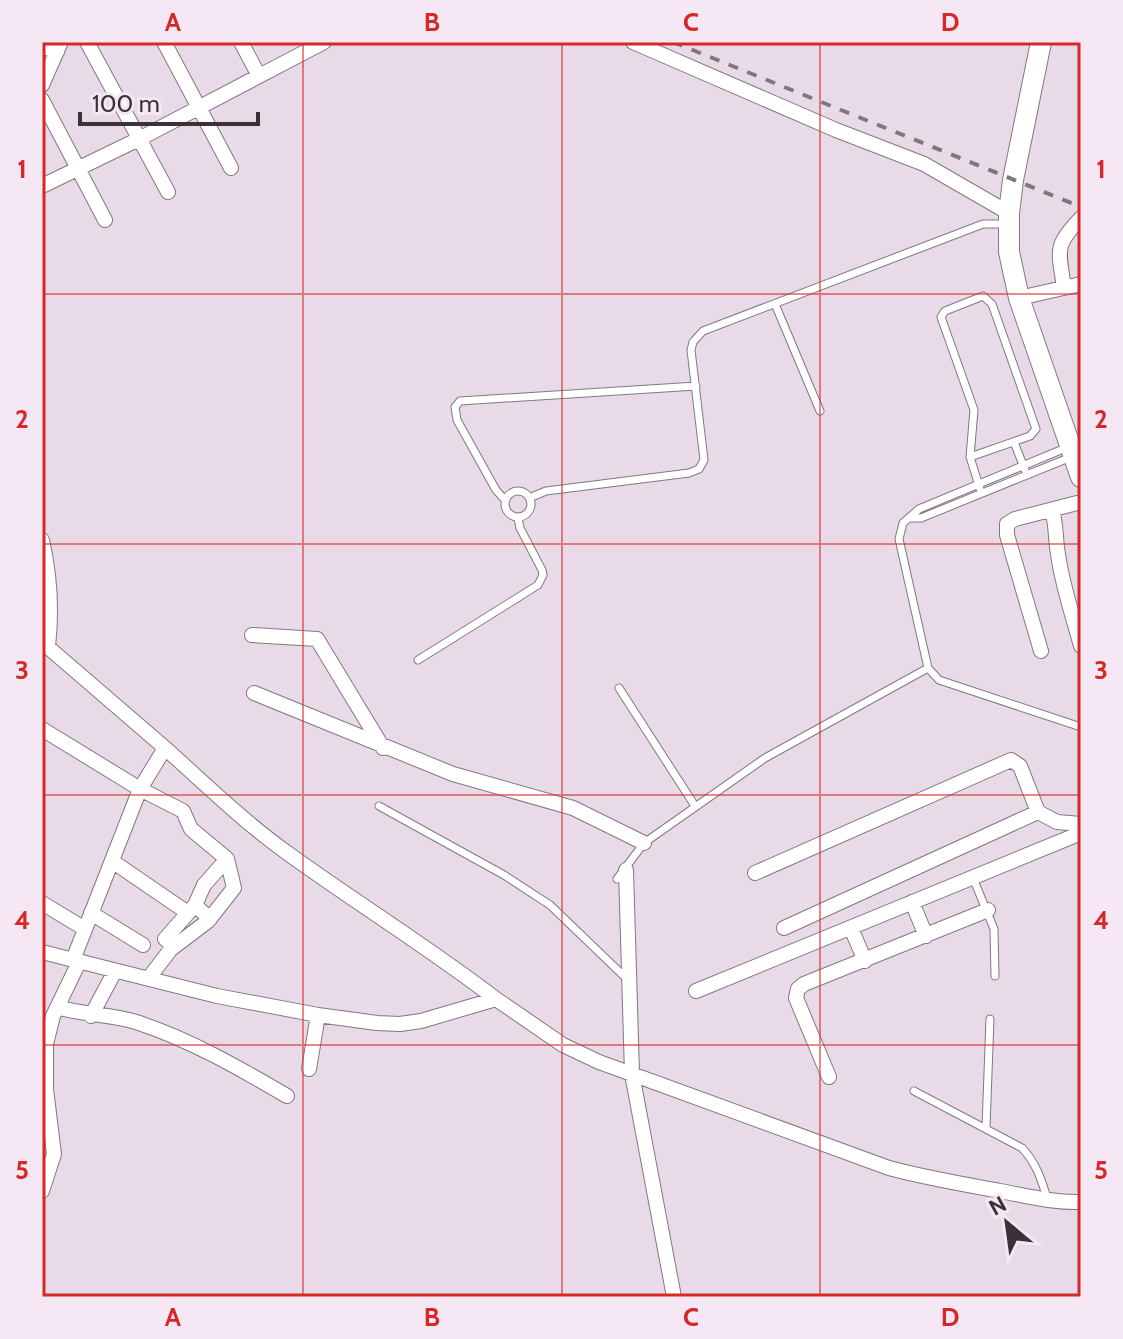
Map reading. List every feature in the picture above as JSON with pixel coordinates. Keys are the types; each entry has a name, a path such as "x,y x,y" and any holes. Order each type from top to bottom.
{"main road":[{"path":"1041,42 1013,180 1009,219 1011,266 1019,298 1081,477"}],"street":[{"path":"164,42 231,168"},
{"path":"241,42 259,76"},
{"path":"42,186 324,42"},
{"path":"633,42 836,130 924,164 1009,219"},
{"path":"88,44 168,192"},
{"path":"42,46 59,47 42,85"},
{"path":"42,100 105,220"},
{"path":"1064,288 1059,248 1063,237 1081,218"},
{"path":"1019,298 1081,284"},
{"path":"1041,651 1007,535 1007,524 1015,519 1081,502"},
{"path":"1052,511 1063,581 1081,646"},
{"path":"42,540 49,569 51,623 45,645 238,814 285,851 563,1045 632,1074 889,1168 1047,1200 1081,1202"},
{"path":"252,635 317,639 383,748"},
{"path":"254,693 453,774 573,808 644,843"},
{"path":"42,729 140,789 183,811 191,829 227,859 234,888 210,919 174,946 148,979"},
{"path":"42,1191 48,1152 46,1032 140,789 165,748"},
{"path":"755,873 1011,760 1020,766 1038,812 1057,822 1081,824"},
{"path":"784,928 1038,812"},
{"path":"696,991 1081,833"},
{"path":"174,946 165,939 192,909 204,885 227,859"},
{"path":"112,861 210,919"},
{"path":"622,874 630,982 632,1074 674,1297"},
{"path":"912,902 926,936"},
{"path":"42,903 85,929"},
{"path":"829,1077 796,998 798,989 988,910"},
{"path":"91,913 143,945"},
{"path":"851,928 865,961"},
{"path":"42,952 148,979 318,1015 400,1024 496,999"},
{"path":"91,1016 115,971"},
{"path":"57,1007 91,1016 118,1018 167,1034 240,1069 287,1096"},
{"path":"309,1069 318,1015"}],"lane":[{"path":"529,498 546,491 689,473 699,469 704,460 691,350 697,336 703,331 983,224 1009,219"},
{"path":"970,457 1035,433 1036,424 992,304 987,298 979,297 945,311 941,317 974,410 970,457 979,489"},
{"path":"775,304 820,411"},
{"path":"518,518 506,512 505,500 496,490 457,420 455,407 460,401 696,386"},
{"path":"1014,442 1025,470"},
{"path":"1072,451 979,489 921,518 910,518 903,523 899,539 928,668 939,680 1081,727"},
{"path":"505,500 514,491 523,492 529,498 529,511 518,518"},
{"path":"418,660 542,580 542,570 518,518"},
{"path":"622,874 644,843 765,758 928,668"},
{"path":"619,688 695,806"},
{"path":"379,806 504,875 550,905 630,982"},
{"path":"973,878 994,929 995,976"},
{"path":"986,1127 990,1019"},
{"path":"914,1091 1022,1148 1033,1160 1047,1200"}],"railway":[{"path":"673,42 1081,207"}]}
